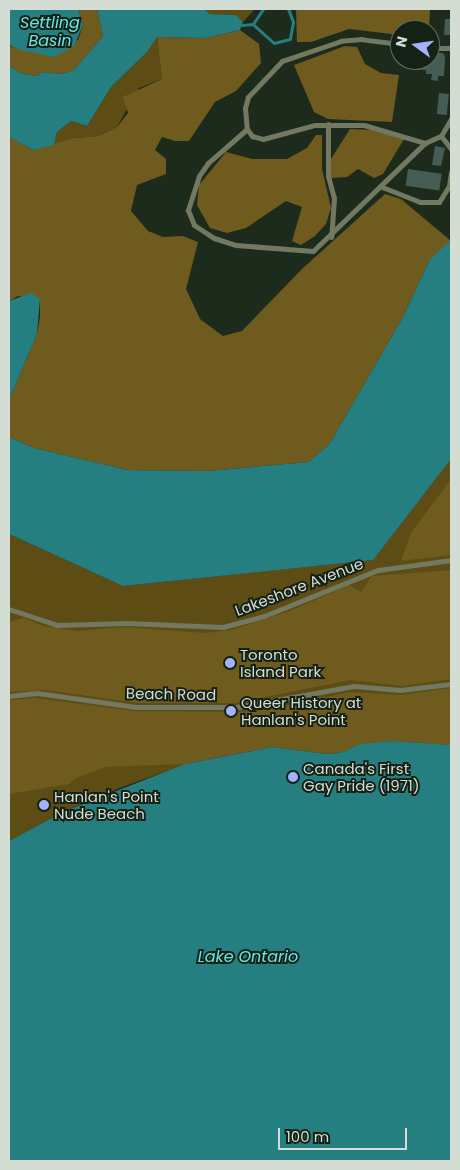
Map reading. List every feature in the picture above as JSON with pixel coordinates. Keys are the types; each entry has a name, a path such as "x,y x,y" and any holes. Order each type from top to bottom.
{"lane":[{"path":"390,43 362,39 342,41 282,61 248,98 245,108 247,129 252,136 263,139 290,130 328,124 364,125 425,143"},
{"path":"247,129 208,163 199,176 188,210 194,226 214,238 260,250 313,251 331,237 425,143 441,136 451,119"},
{"path":"328,124 328,176 334,198 331,237"},
{"path":"441,136 451,149"},
{"path":"382,187 420,202 439,202 449,186 451,172"},
{"name":"Lakeshore Avenue","path":"9,609 64,626 127,623 223,627 264,616 378,570 451,560"},
{"name":"Beach Road","path":"9,696 37,693 136,707 237,707 354,686 400,690 451,684"}],"shaded area":[{"path":"78,9 97,9 103,36 74,70 61,74 42,72 37,76 20,73 9,65 9,46 37,53 78,40 83,25"},
{"path":"204,9 255,9 243,22 236,15 210,14"},
{"path":"296,9 430,9 429,20 390,20 390,34 349,29 311,42 297,42"},
{"path":"240,30 259,44 261,63 236,91 215,102 189,141 175,141 162,137 155,150 166,159 166,174 137,185 131,211 148,231 163,237 183,236 198,242 186,289 200,319 223,336 242,331 302,269 385,194 401,199 451,241 430,259 403,317 330,443 309,462 207,471 128,470 34,448 9,437 9,400 37,334 40,317 40,299 18,296 9,301 9,137 33,150 74,138 98,136 117,127 128,113 123,97 162,79 157,37 206,38"},
{"path":"157,37 162,79 139,88 117,127 98,136 74,138 54,145 57,132 71,121 87,126 111,87 148,51"},
{"path":"345,46 357,47 365,64 381,73 399,75 392,122 328,119 314,112 294,65"},
{"path":"350,129 373,130 404,139 383,174 374,178 358,169 347,177 331,178 331,159"},
{"path":"316,135 322,135 322,169 331,208 326,224 315,236 301,245 292,241 302,207 286,201 246,228 227,233 210,228 197,205 199,185 226,152 252,159 287,159 307,148"},
{"name":"Toronto Island Park","path":"451,459 451,745 394,741 351,747 343,752 272,747 198,760 122,787 63,812 9,841 9,534 123,586 372,560"},
{"path":"451,479 451,555 401,561 411,533"},
{"path":"451,570 451,679 404,686 350,680 235,703 137,703 46,690 11,692 9,688 9,622 24,618 43,626 77,631 122,627 206,633 231,630 290,611 349,585 361,592 372,576"},
{"path":"451,688 451,745 394,741 360,744 343,752 328,754 272,747 185,764 105,767 74,779 70,784 9,794 9,700 36,698 135,711 238,712 266,710 350,692 400,695"}],"water":[{"name":"Settling Basin","path":"9,9 78,9 83,25 74,46 54,57 21,50 9,45"},
{"path":"97,9 204,9 210,14 236,15 243,22 240,30 206,38 157,37 148,51 111,87 87,126 71,121 57,132 54,145 33,150 9,137 9,65 20,73 37,76 42,72 61,74 74,70 103,36"},
{"path":"451,240 451,459 373,560 123,586 9,534 9,437 34,448 128,470 207,471 309,462 330,443 403,317 430,259"},
{"path":"31,293 40,299 37,334 9,400 9,301"},
{"name":"Lake Ontario","path":"394,741 451,745 451,1161 9,1161 9,841 63,812 185,764 272,747 328,754 343,752 360,744"}],"building":[{"path":"445,19 451,19 451,35 444,35"},
{"path":"440,53 443,53 445,57 444,76 438,76 438,81 431,80 432,74 426,74 426,70 440,70"},
{"path":"439,93 449,94 447,115 437,114"},
{"path":"435,146 445,148 441,166 432,165"},
{"path":"408,169 442,174 439,191 406,186"}],"waterway":[{"path":"253,24 263,9"},
{"path":"253,24 274,43 290,39 293,22 288,9"},
{"path":"242,25 253,24"}],"place":[{"name":"Toronto Island Park","path":"230,663"},
{"name":"Queer History at Hanlan's Point","path":"231,711"},
{"name":"Canada's First Gay Pride (1971)","path":"293,777"},
{"name":"Hanlan's Point Nude Beach","path":"44,805"}]}
